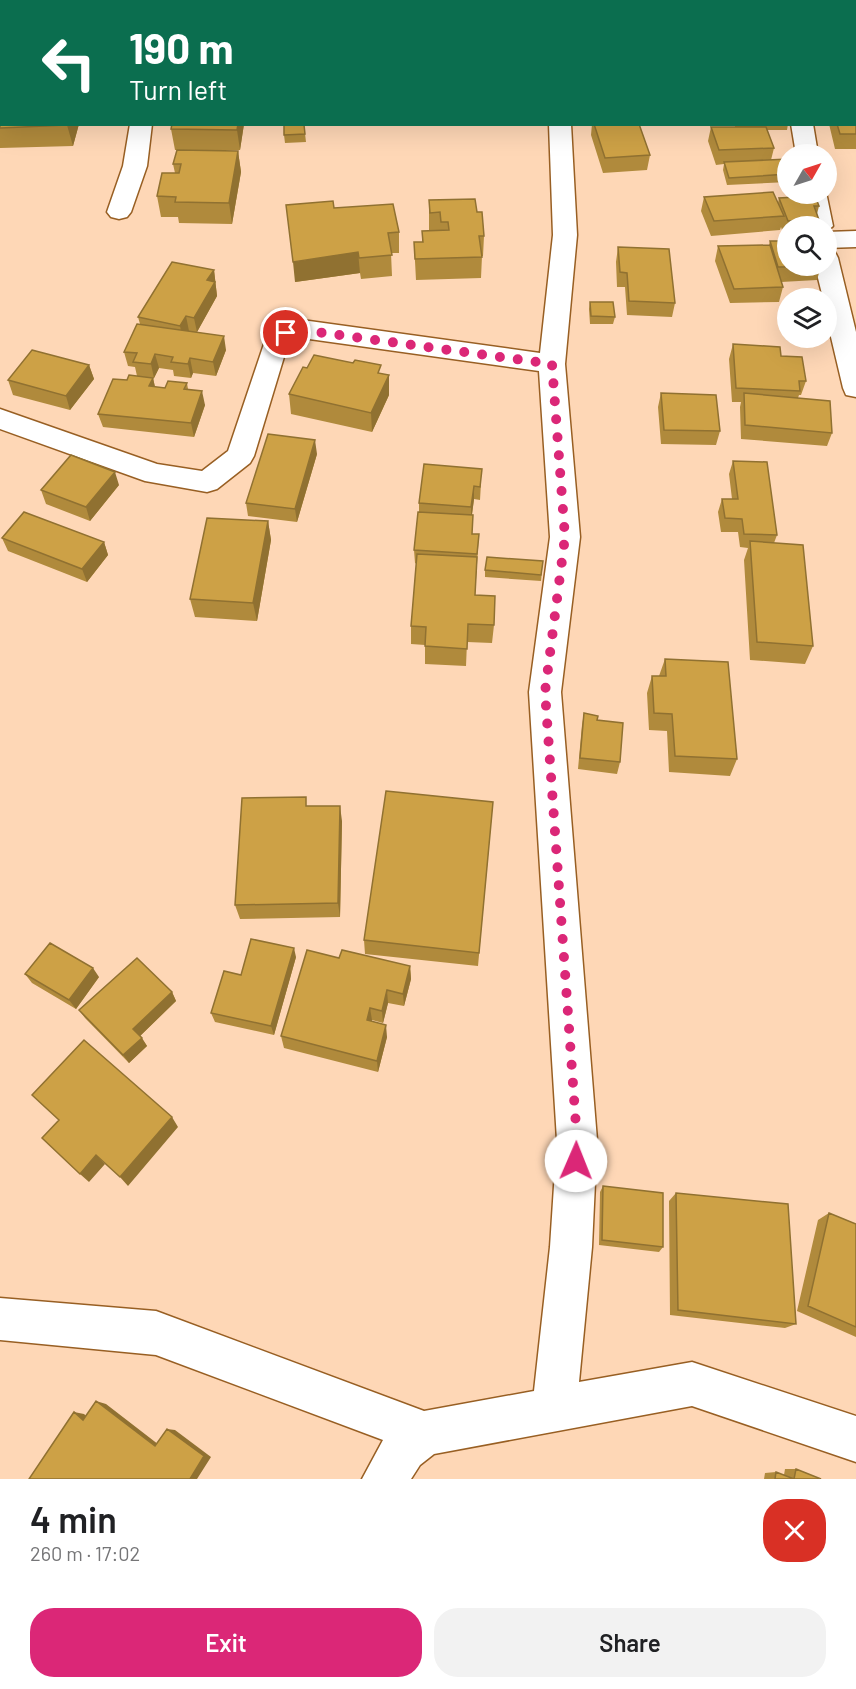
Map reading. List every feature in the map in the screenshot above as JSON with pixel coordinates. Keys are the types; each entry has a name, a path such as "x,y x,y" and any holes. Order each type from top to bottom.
{"street":[{"path":"119,212 135,166 141,126"},
{"path":"554,1408 571,1246 577,1140 545,692 565,537 552,364 565,235 560,126"},
{"path":"802,126 805,144"},
{"path":"837,240 856,239"},
{"path":"830,276 856,388"},
{"path":"0,418 155,474 207,482 240,456 275,344 286,333 302,330 552,364"},
{"path":"0,1319 156,1333 424,1433"},
{"path":"385,1479 404,1449 424,1433 692,1384 856,1439"}],"building":[{"path":"0,126 45,126 0,128"},
{"path":"172,126 238,126 237,130 171,129"},
{"path":"284,126 304,126 305,134 284,135"},
{"path":"595,126 640,126 650,155 605,158"},
{"path":"838,126 856,126 856,134 840,134"},
{"path":"711,127 766,127 774,148 719,150"},
{"path":"177,150 238,151 229,203 175,202 176,197 157,196 162,173 179,173 181,164 173,164"},
{"path":"777,160 777,175 729,178 724,162"},
{"path":"773,192 784,216 714,221 704,197"},
{"path":"475,199 477,212 482,212 484,236 479,236 482,257 415,259 414,242 423,242 422,231 449,230 448,222 441,222 440,212 430,213 429,200"},
{"path":"333,201 334,208 393,204 399,232 388,233 392,255 359,258 358,252 293,262 286,205"},
{"path":"781,204 818,204 819,206 814,206 818,216 786,216"},
{"path":"770,241 777,241 777,264"},
{"path":"770,245 777,268 777,276 780,276 783,287 734,289 718,246"},
{"path":"618,247 669,249 675,303 629,301 627,273 620,272"},
{"path":"172,262 214,270 207,280 215,282 194,318 186,316 180,326 138,317"},
{"path":"590,302 613,302 615,317 591,316"},
{"path":"137,324 224,336 213,362 190,358 188,364 171,362 173,357 155,354 151,364 133,362 137,353 124,352"},
{"path":"733,344 777,347 780,348 781,356 802,357 806,381 799,381 800,391 736,388"},
{"path":"32,350 89,365 66,396 8,380"},
{"path":"314,355 353,363 355,360 381,365 378,373 389,375 371,413 289,394 303,367 307,368"},
{"path":"129,375 153,378 149,386 165,388 168,381 187,383 184,389 202,391 191,423 98,414 113,379 127,380"},
{"path":"661,393 716,395 720,431 664,430"},
{"path":"744,393 830,401 832,433 745,425"},
{"path":"268,434 315,440 295,509 246,503"},
{"path":"71,455 115,472 86,507 41,490"},
{"path":"733,461 767,462 777,535 744,534 742,519 725,518 722,499 738,499"},
{"path":"424,464 482,469 480,487 474,486 471,507 419,503"},
{"path":"24,512 104,542 82,569 2,538"},
{"path":"418,512 473,515 472,534 479,534 477,554 414,550"},
{"path":"207,518 268,521 253,603 190,599"},
{"path":"750,541 803,545 813,646 757,642"},
{"path":"417,554 477,557 475,595 495,596 494,625 468,624 467,649 425,646 426,627 411,626"},
{"path":"487,557 543,561 541,575 485,570"},
{"path":"665,659 728,662 737,759 675,756 672,714 654,713 652,676 666,676"},
{"path":"584,713 598,716 597,720 623,723 620,762 580,758"},
{"path":"386,791 493,802 479,953 364,940"},
{"path":"306,797 306,806 340,806 338,903 235,905 242,798"},
{"path":"251,939 294,948 271,1026 211,1013 224,971 241,975"},
{"path":"50,943 93,968 69,1000 25,974"},
{"path":"307,950 339,958 342,950 410,966 403,994 387,990 382,1011 370,1008 367,1020 386,1025 377,1061 281,1036"},
{"path":"137,958 172,992 133,1029 142,1038 123,1055 79,1010"},
{"path":"84,1040 172,1117 120,1177 96,1155 80,1174 42,1138 59,1120 32,1095"},
{"path":"603,1186 663,1193 663,1247 602,1240"},
{"path":"676,1193 788,1204 796,1324 678,1310"},
{"path":"829,1213 856,1224 856,1327 808,1306"},
{"path":"96,1401 155,1446 167,1429 204,1456 190,1479 29,1479 74,1412 83,1420"},
{"path":"796,1469 821,1479 794,1479"},
{"path":"776,1472 794,1479 775,1479"}],"route":[{"path":"286,333 302,330 552,364 565,537 545,692 577,1140 576,1161"}]}
